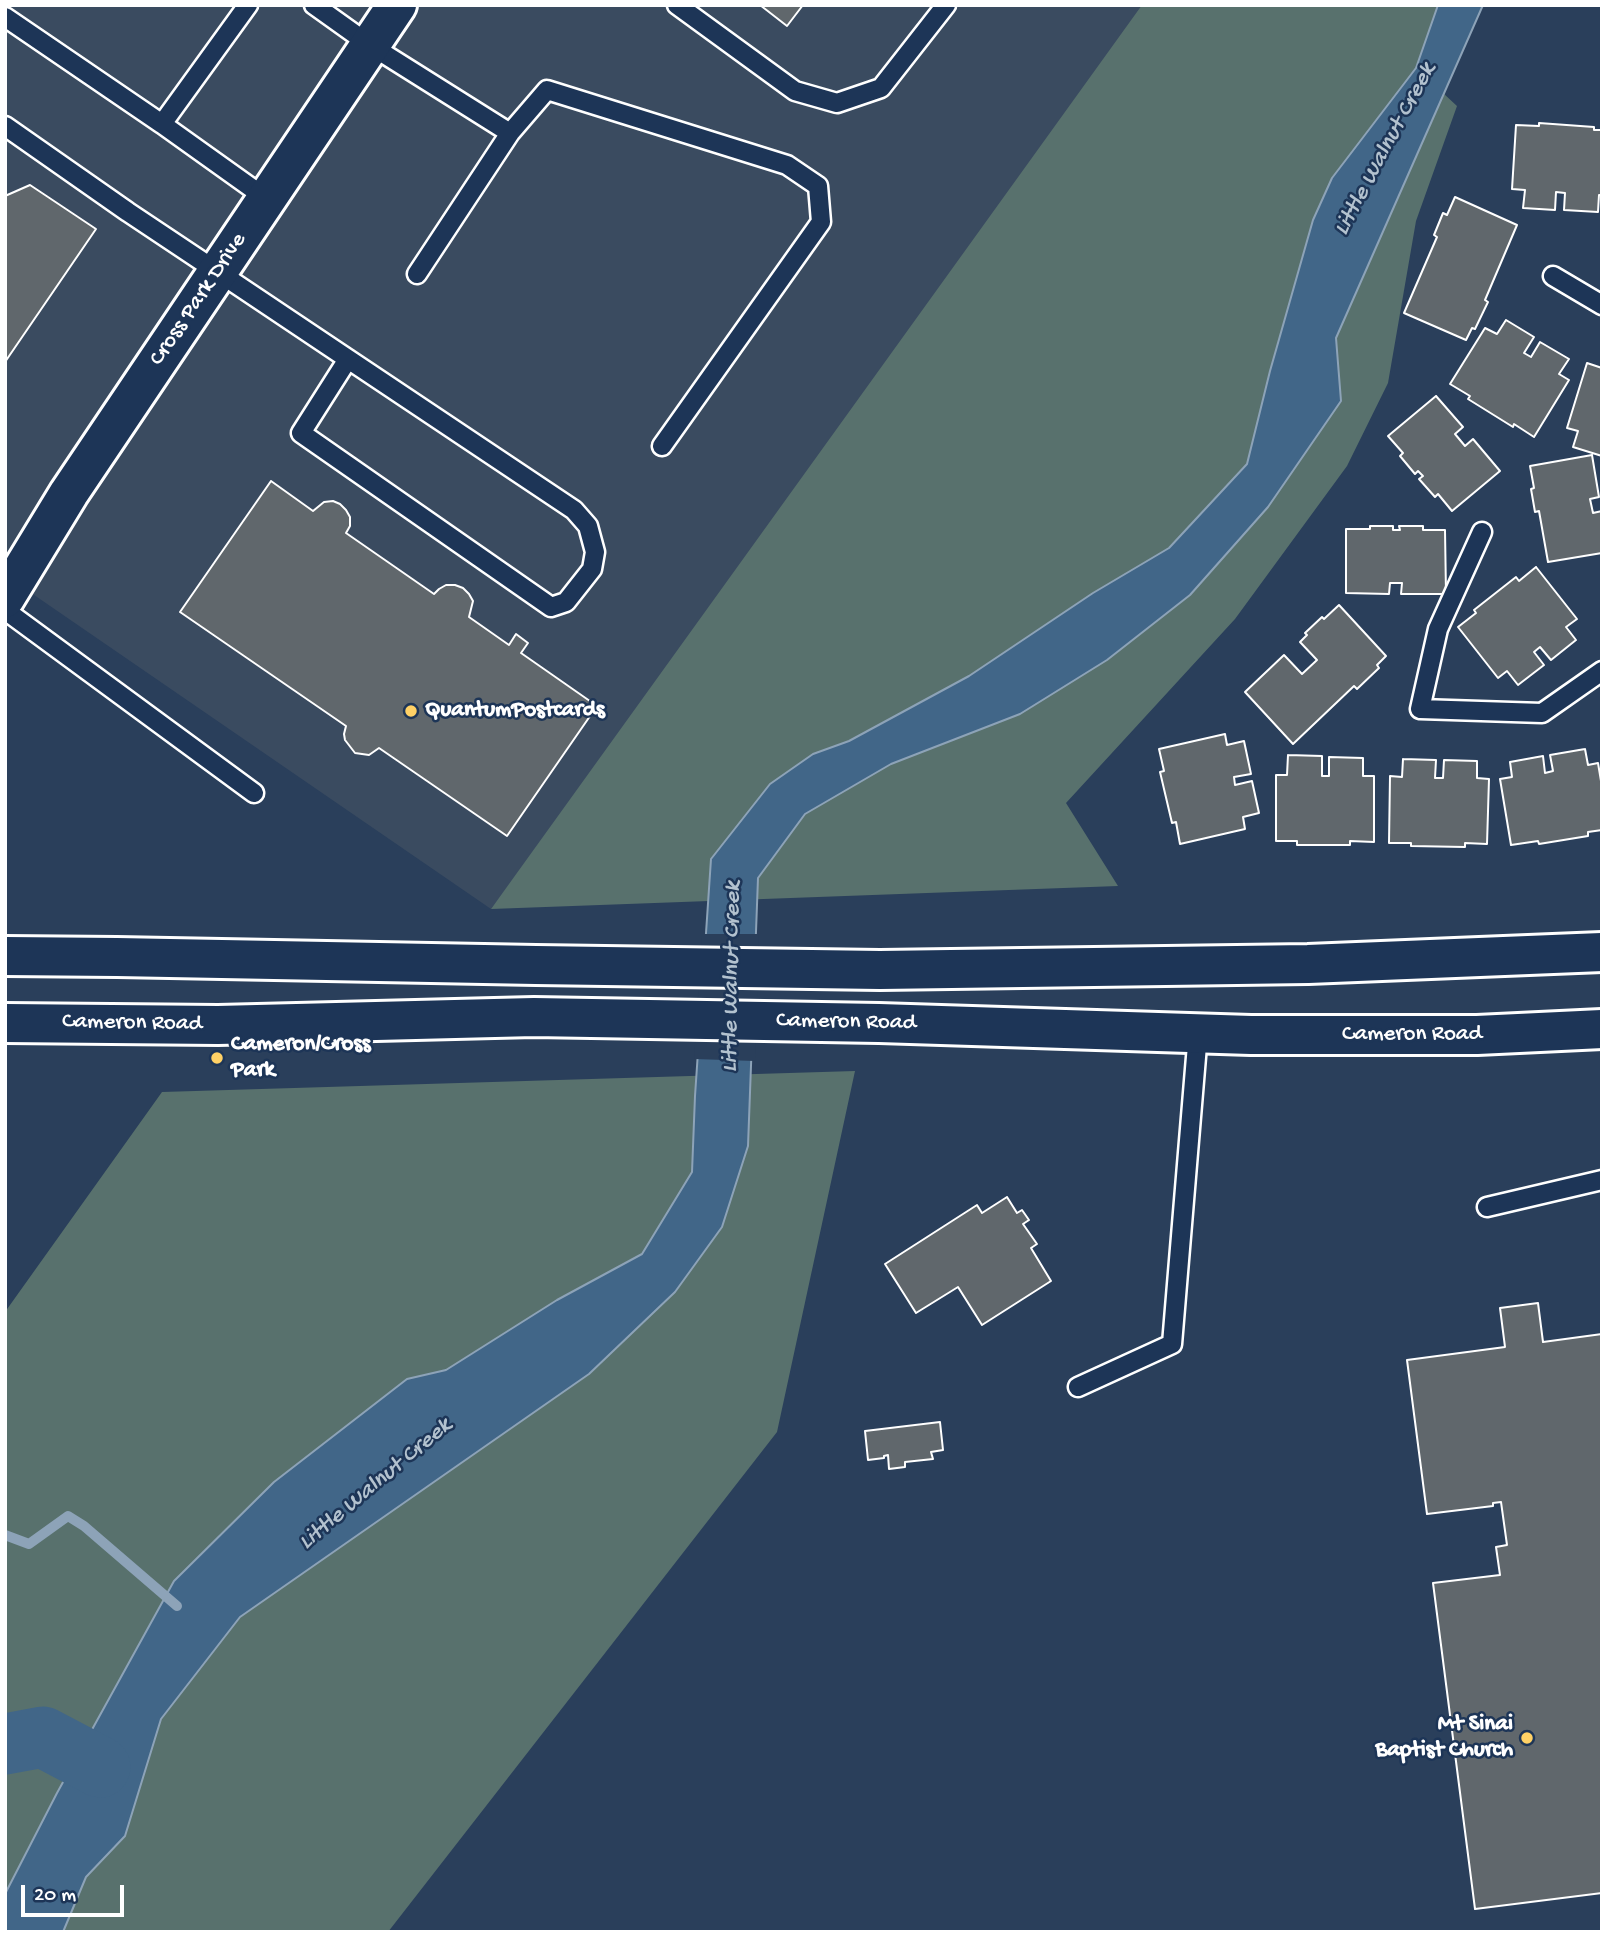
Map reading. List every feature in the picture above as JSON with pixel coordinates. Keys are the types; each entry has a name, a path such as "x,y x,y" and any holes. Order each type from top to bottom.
{"main road":[{"name":"Cross Park Drive","path":"5,598 69,493 397,5"},
{"path":"5,956 880,970 1308,964 1602,952"},
{"name":"Cameron Road","path":"5,1023 218,1025 534,1017 879,1023 1251,1035 1477,1035 1602,1029"}],"lane":[{"path":"162,124 248,5"},
{"path":"314,5 370,45 510,133"},
{"path":"677,5 795,91 836,103 881,88 946,5"},
{"path":"5,18 267,199"},
{"path":"417,274 510,133 547,90 787,165 818,186 821,222 662,446"},
{"path":"5,127 574,510 588,526 595,552 592,569 566,602 551,607 301,433 348,359"},
{"path":"1553,276 1602,305"},
{"path":"1482,532 1438,629 1420,709 1542,712 1602,671"},
{"path":"5,610 254,793"},
{"path":"1079,1387 1172,1344 1198,1033"},
{"path":"1486,1207 1602,1180"}],"shaded area":[{"path":"5,5 1153,5 766,545 491,909 5,575"}],"green space":[{"path":"1142,5 1438,5 1416,68 1457,106 1416,221 1388,383 1347,466 1235,619 1066,803 1118,886 491,909"},
{"path":"855,1071 777,1432 388,1932 5,1932 5,1312 162,1092"}],"water":[{"name":"Little Walnut Creek","path":"1438,5 1483,5 1336,338 1341,401 1268,507 1190,595 1107,660 1020,714 891,764 805,814 758,878 748,1146 722,1227 675,1292 589,1374 240,1617 161,1719 125,1836 86,1877 63,1932 5,1932 5,1894 57,1793 174,1581 274,1482 407,1379 446,1370 557,1300 642,1254 692,1172 711,859 770,784 813,754 849,741 969,676 1093,593 1169,548 1247,464 1313,220 1332,178 1416,68"}],"pier":[{"path":"702,934 759,934 755,1061 694,1059"}],"building":[{"path":"760,5 803,5 787,26"},
{"path":"1539,123 1602,130 1602,195 1599,195 1598,212 1564,210 1565,193 1556,192 1555,210 1523,208 1525,190 1512,189 1516,125 1539,126"},
{"path":"30,185 96,229 5,362 5,196"},
{"path":"1455,197 1517,225 1485,300 1488,302 1475,329 1472,328 1466,340 1404,313 1437,237 1434,235 1443,213 1447,215"},
{"path":"1506,320 1534,337 1524,353 1531,357 1540,342 1569,359 1559,374 1569,380 1534,437 1468,399 1470,396 1450,384 1485,328 1497,334"},
{"path":"1587,363 1602,368 1602,456 1573,447 1578,431 1567,428"},
{"path":"1436,396 1463,427 1455,434 1465,446 1473,439 1500,471 1452,511 1438,494 1435,497 1419,479 1423,476 1418,471 1415,474 1400,456 1403,453 1388,436"},
{"path":"1592,455 1599,497 1590,499 1593,513 1602,511 1602,553 1548,562 1539,511 1535,512 1530,466"},
{"path":"271,481 313,511 324,502 333,501 340,504 350,517 350,526 346,533 434,594 446,585 463,588 473,601 469,617 509,645 516,634 528,643 521,653 597,706 507,836 379,748 369,755 355,753 345,740 346,726 180,612"},
{"path":"1370,526 1393,526 1393,530 1400,530 1399,526 1423,526 1423,530 1445,530 1446,594 1401,594 1402,583 1390,583 1389,594 1346,593 1346,529 1370,529"},
{"path":"1536,567 1577,619 1566,627 1576,640 1551,660 1540,647 1534,652 1544,665 1518,685 1507,671 1498,678 1458,627 1476,613 1474,610 1516,577 1519,581"},
{"path":"1339,605 1386,656 1377,665 1379,668 1357,689 1354,686 1293,744 1245,692 1284,655 1302,674 1317,660 1300,642 1307,635 1305,633"},
{"path":"1225,734 1227,745 1244,741 1251,774 1234,777 1235,785 1252,781 1259,813 1243,817 1245,829 1180,844 1160,772 1164,771 1159,749"},
{"path":"1585,749 1588,765 1598,763 1602,787 1602,830 1588,832 1588,836 1539,844 1538,841 1511,845 1500,779 1512,777 1510,762 1543,756 1545,773 1553,771 1550,755"},
{"path":"1288,755 1322,756 1322,776 1329,776 1329,757 1363,758 1363,776 1374,776 1374,842 1297,845 1297,841 1276,841 1276,775 1287,775"},
{"path":"1403,759 1436,760 1435,778 1443,778 1444,760 1477,761 1477,778 1489,779 1487,844 1465,843 1465,847 1389,843 1390,776 1402,777"},
{"path":"1007,1197 1017,1213 1022,1210 1029,1220 1023,1224 1037,1244 1031,1248 1051,1281 982,1325 958,1287 916,1313 885,1264 977,1205 982,1213"},
{"name":"Mt Sinai Baptist Church","path":"1538,1303 1543,1342 1602,1334 1602,1893 1475,1909 1433,1583 1500,1575 1496,1547 1507,1545 1501,1502 1493,1503 1493,1506 1427,1514 1407,1360 1505,1347 1500,1308"},
{"path":"940,1422 943,1450 931,1452 933,1459 905,1462 905,1467 889,1469 888,1455 868,1460 865,1431"}],"waterway":[{"path":"5,1535 29,1544 68,1516 84,1526 177,1606"},
{"path":"5,1744 43,1737 100,1767"}],"place":[{"name":"QuantumPostcards","path":"411,711"},
{"name":"Cameron/Cross Park","path":"217,1058"},
{"name":"Mt Sinai Baptist Church","path":"1527,1738"}]}
